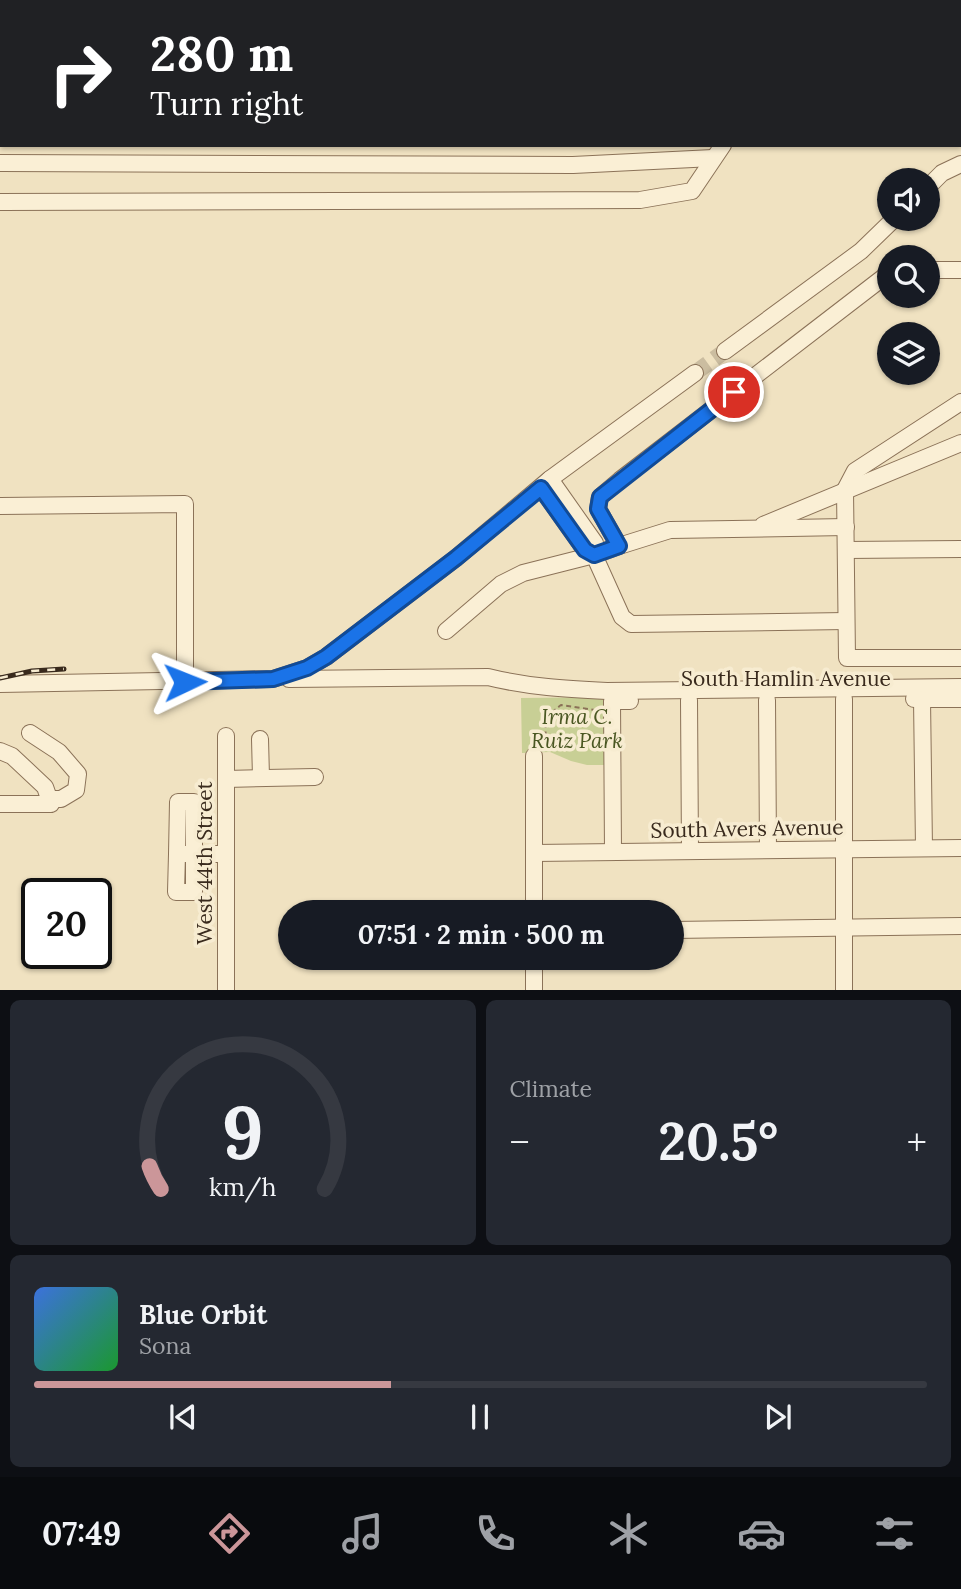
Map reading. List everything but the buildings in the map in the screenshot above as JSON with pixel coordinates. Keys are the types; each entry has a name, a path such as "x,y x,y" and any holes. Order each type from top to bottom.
{"street":[{"path":"0,202 640,200 692,191 721,147"},
{"path":"0,163 573,165 713,158"},
{"path":"940,175 961,164"},
{"path":"725,351 861,251 882,231"},
{"path":"940,270 961,270"},
{"path":"619,546 598,509 600,497 877,282"},
{"path":"273,679 307,668 326,657 456,558 546,484 695,373"},
{"path":"961,402 855,471 845,490 847,658 961,658"},
{"path":"753,529 961,443"},
{"path":"546,484 585,550 594,555 622,617 631,624 846,621"},
{"path":"0,506 184,504 185,682"},
{"path":"446,631 501,584 523,573 594,555 670,530 846,527"},
{"path":"846,550 961,549"},
{"path":"0,684 488,677 557,689 607,691 961,687"},
{"path":"844,699 844,990"},
{"path":"922,699 923,848"},
{"name":"South Hamlin Avenue","path":"612,706 690,700 961,699"},
{"path":"690,700 690,851"},
{"path":"767,700 768,850"},
{"path":"612,706 613,852"},
{"path":"30,733 59,751 78,774 76,790 61,799 49,799"},
{"name":"West 44th Street","path":"226,736 226,990"},
{"path":"260,738 261,778"},
{"path":"0,751 12,756 45,787 51,804 0,804"},
{"path":"534,756 534,900"},
{"path":"24,768 28,804"},
{"path":"226,779 315,777"},
{"path":"178,802 194,802 194,892 176,892 177,854 178,802"},
{"name":"South Avers Avenue","path":"534,853 961,848"},
{"path":"177,854 226,854"},
{"path":"684,930 961,926"},
{"path":"534,970 534,990"}],"path":[{"path":"548,745 545,729 549,714 561,705 612,706"}],"green space":[{"name":"Irma C. Ruiz Park","path":"609,697 609,765 587,765 550,752 522,753 521,698"}],"tunnel":[{"path":"695,373 725,351"}],"railway":[{"path":"0,678 32,671 64,669"}],"route":[{"path":"185,682 273,679 307,668 326,657 456,558 541,488 585,550 594,555 619,546 598,509 600,497 734,392"}]}
